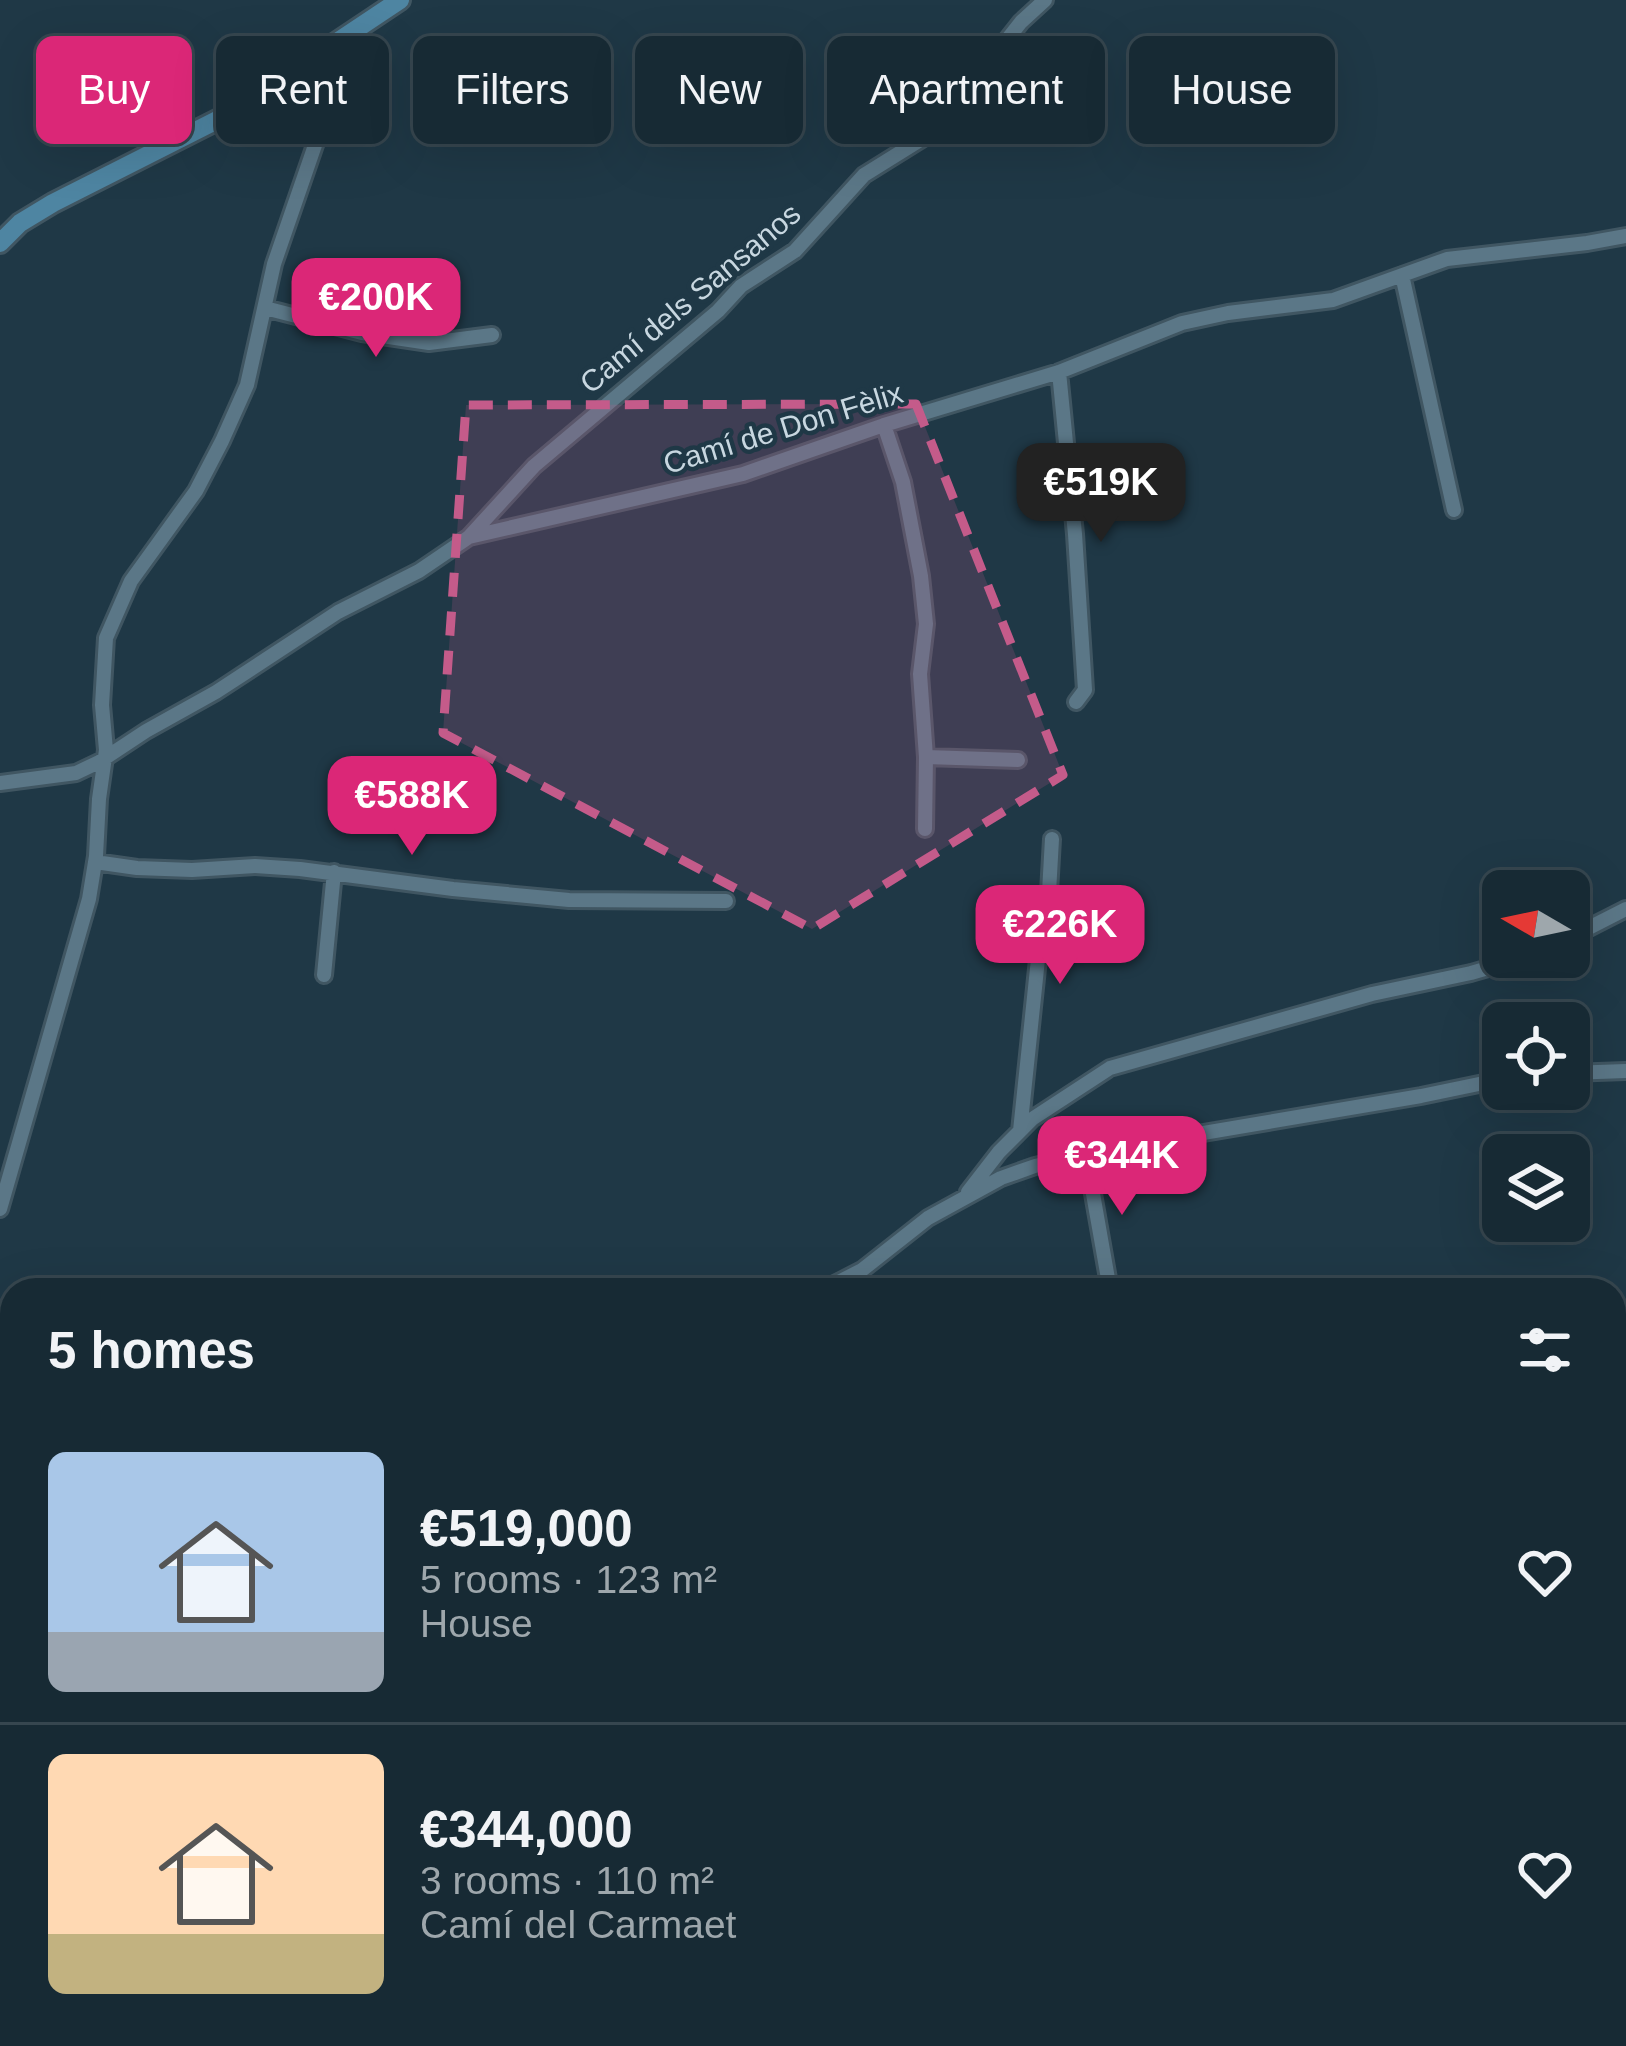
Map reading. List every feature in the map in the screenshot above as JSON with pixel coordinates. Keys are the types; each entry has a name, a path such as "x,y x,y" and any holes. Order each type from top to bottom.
{"main road":[{"path":"0,243 20,223 52,203 229,114 400,0"}],"street":[{"name":"Camí dels Sansanos","path":"469,537 534,466 718,311 741,286 795,250 864,175 942,122 1021,22 1045,0"},
{"path":"0,1208 75,954 95,862 105,758 106,638 131,581 196,491 248,385 274,264 354,32"},
{"name":"Camí de Don Fèlix","path":"0,783 76,773 105,758 338,612 419,571 469,537 743,474 1059,372 1182,323 1333,300 1447,259 1626,236"},
{"path":"1402,275 1454,511"},
{"path":"265,308 362,333 429,343 492,335"},
{"path":"1059,372 1084,690 1076,702"},
{"path":"884,425 903,482 926,624 920,674 925,830"},
{"path":"926,757 1018,760"},
{"path":"1020,1131 1042,921 1048,910 1052,838"},
{"path":"95,862 137,868 255,866 334,872 453,890 569,900 726,901"},
{"path":"324,976 334,872"},
{"path":"1590,927 1626,909"},
{"path":"965,1196 1032,1119 1110,1068 1372,994 1482,970"},
{"path":"1590,1072 1626,1071"},
{"path":"849,1278 928,1218 1001,1178 1086,1154 1482,1083"},
{"path":"1086,1154 1108,1278"}],"highlighted area":[{"path":"916,404 1063,775 812,929 443,733 466,405"}]}
